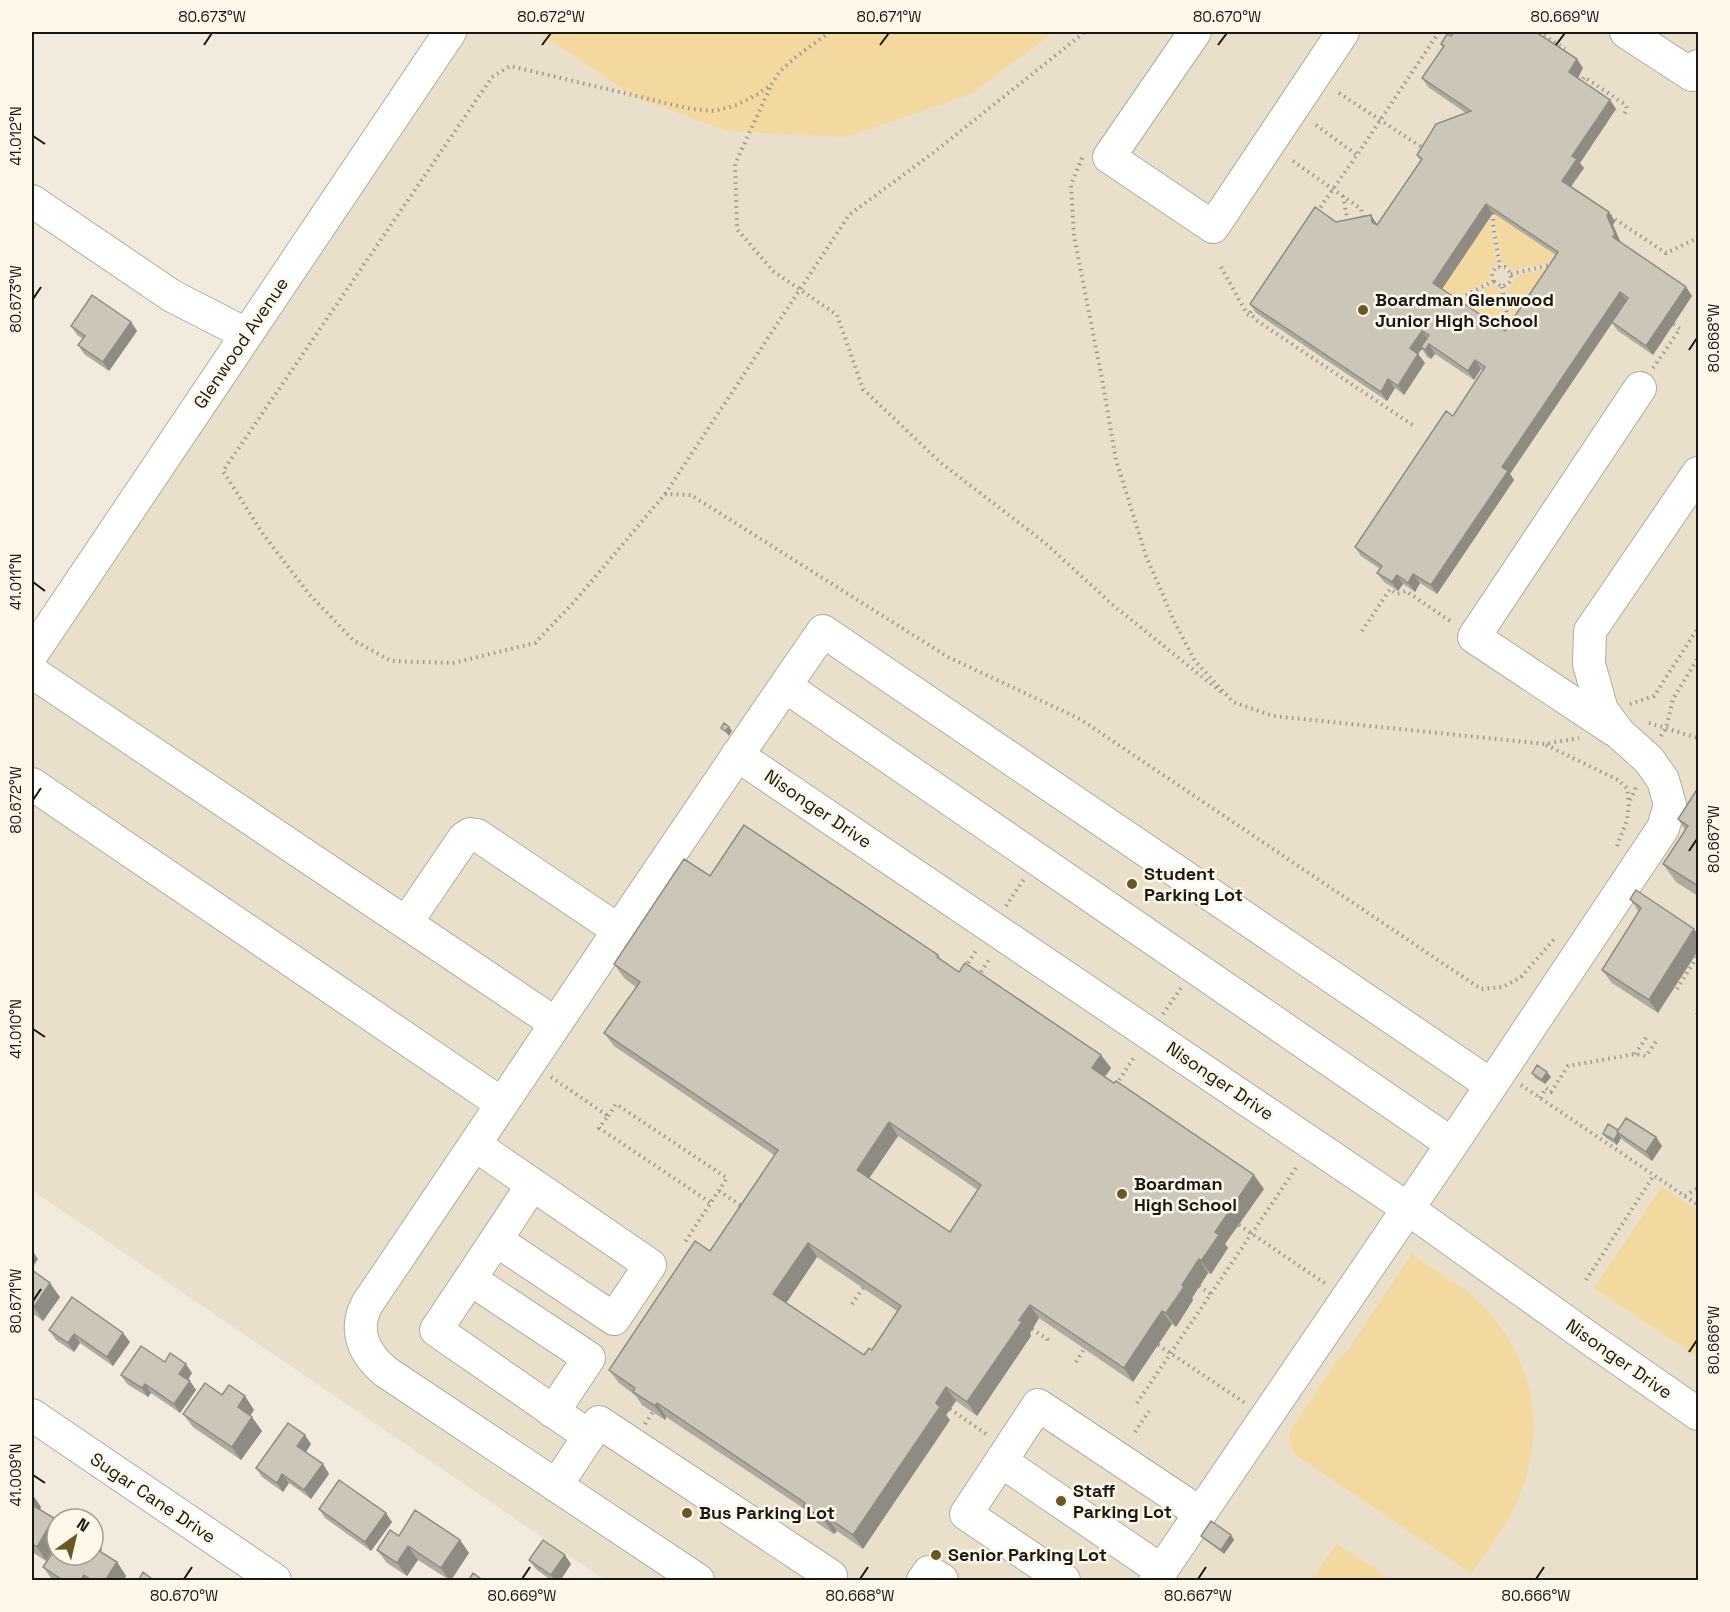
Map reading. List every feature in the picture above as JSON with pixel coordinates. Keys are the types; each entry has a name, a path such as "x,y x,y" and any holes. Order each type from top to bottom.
{"street":[{"name":"Glenwood Avenue","path":"32,654 450,32"},
{"path":"1195,32 1109,157 1213,227 1343,32"},
{"path":"1626,32 1692,75 1698,66"},
{"path":"32,201 172,296 246,334"},
{"path":"1619,724 1474,637 1640,388"},
{"path":"1001,1461 1158,1576 1452,1144 1663,828 1670,805 1663,780 1619,724 1602,710 1589,664 1590,631 1698,473"},
{"path":"698,1581 386,1372 369,1355 361,1336 360,1325 367,1304 618,930 823,631 1496,1078"},
{"path":"32,672 555,1023"},
{"path":"785,686 1452,1144"},
{"name":"Nisonger Drive","path":"737,755 1407,1208 1698,1414"},
{"path":"32,784 502,1104"},
{"path":"406,923 464,838 470,834 477,835 618,930"},
{"path":"475,1145 650,1265 614,1319 496,1240"},
{"path":"532,1185 436,1330 589,1436"},
{"path":"470,1280 590,1358 553,1412"},
{"path":"1064,1581 966,1515 1038,1405 1200,1513"},
{"name":"Sugar Cane Drive","path":"32,1415 275,1581"},
{"path":"556,1486 599,1422 831,1575 831,1581"},
{"path":"923,1581 928,1572 942,1581"}],"path":[{"path":"830,32 780,71 771,85 735,164 737,229 773,271 837,315 863,389 940,463 1044,542 1114,606 1233,702 1273,716 1545,744 1586,736 1619,724 1666,728 1698,738"},
{"path":"665,494 849,215 933,153 1085,32"},
{"path":"1316,214 1439,32"},
{"path":"1539,32 1565,49"},
{"path":"1435,37 1443,42"},
{"path":"492,77 510,66 691,109 714,111 737,105 771,85"},
{"path":"1580,84 1584,77 1626,105 1624,115"},
{"path":"1339,93 1430,153"},
{"path":"1316,125 1357,155"},
{"path":"1083,156 1071,185 1074,237 1116,460 1146,556 1174,621 1195,661 1233,702"},
{"path":"1293,161 1361,209 1366,227"},
{"path":"1343,196 1349,230"},
{"path":"1604,212 1666,253 1698,238"},
{"path":"1493,213 1500,267"},
{"path":"1511,274 1565,261"},
{"path":"1221,267 1247,314 1414,426"},
{"path":"1492,281 1496,267 1505,267 1511,274"},
{"path":"1502,287 1509,283 1511,274"},
{"path":"1492,281 1502,287 1511,340"},
{"path":"1456,303 1460,298 1492,281"},
{"path":"1251,316 1250,313 1257,300"},
{"path":"1640,388 1680,329 1673,324"},
{"path":"1362,631 1390,588 1397,594 1406,591 1457,626"},
{"path":"1619,724 1625,705 1654,696 1698,628"},
{"path":"1545,744 1618,780 1627,788 1629,803 1655,746 1666,728 1673,699 1698,658"},
{"path":"1005,907 1012,897"},
{"path":"977,978 992,955"},
{"path":"1677,989 1698,955"},
{"path":"964,970 971,958"},
{"path":"1163,1015 1169,1005"},
{"path":"1635,1054 1648,1035"},
{"path":"1540,1098 1546,1088 1551,1092 1568,1066 1635,1054 1646,1056 1657,1040"},
{"path":"1113,1090 1137,1054"},
{"path":"551,1077 608,1116"},
{"path":"1496,1078 1540,1098 1698,1205"},
{"path":"683,1245 711,1203 719,1191 727,1178 616,1104 599,1128 711,1203"},
{"path":"1698,1108 1698,1122"},
{"path":"1137,1403 1298,1165"},
{"path":"1586,1280 1654,1175"},
{"path":"1685,1196 1698,1188"},
{"path":"719,1191 747,1210"},
{"path":"1239,1225 1346,1298"},
{"path":"1199,1286 1211,1294"},
{"path":"852,1304 863,1288"},
{"path":"1032,1329 1047,1339 1048,1343"},
{"path":"1158,1345 1266,1417"},
{"path":"1076,1362 1084,1349"},
{"path":"950,1408 986,1434"},
{"path":"1135,1432 1149,1411"}],"shaded area":[{"path":"450,32 538,32 633,96 973,93 1054,32 1698,32 1698,1580 605,1580 32,1190 32,654"},
{"path":"538,32 1054,32 973,93 847,137 727,131 633,96"},
{"path":"1495,214 1563,260 1512,270 1502,264 1494,221"},
{"path":"1490,218 1497,264 1490,271 1489,280 1452,300 1440,292"},
{"path":"1562,265 1516,334 1506,290 1515,276"},
{"path":"1492,284 1501,290 1508,338 1459,305 1464,299"},
{"path":"1662,1187 1698,1211 1698,1357 1594,1288"},
{"path":"1412,1254 1471,1295 1498,1324 1513,1347 1524,1372 1531,1397 1534,1423 1532,1450 1526,1477 1507,1522 1471,1573 1293,1453 1289,1432 1338,1359 1348,1350"},
{"path":"1337,1544 1392,1580 1312,1580"}],"building":[{"name":"Boardman Glenwood Junior High School","path":"1454,32 1536,32 1577,59 1569,72 1610,100 1572,156 1577,159 1562,181 1609,212 1607,216 1615,234 1613,237 1686,287 1646,346 1612,322 1628,298 1620,292 1502,467 1508,471 1431,585 1413,574 1408,583 1397,575 1392,582 1377,573 1382,566 1355,547 1446,411 1453,416 1485,367 1475,360 1468,371 1429,344 1425,350 1421,347 1429,335 1422,331 1410,348 1418,354 1398,386 1388,379 1381,392 1250,304 1315,207 1336,222 1371,215 1372,222 1377,225 1422,159 1417,155 1436,124 1471,111 1422,78 1444,46 1441,44 1447,34 1451,36","holes":["1486,204 1558,252 1505,331 1433,283"]},
{"path":"92,295 131,322 103,362 78,345 85,336 71,326"},
{"path":"724,723 729,727 725,731 721,728"},
{"path":"1696,791 1698,793 1698,886 1663,864 1688,826 1678,819"},
{"name":"Boardman High School","path":"744,825 938,955 937,957 959,972 965,963 1101,1055 1092,1068 1114,1083 1116,1081 1254,1175 1215,1232 1219,1235 1201,1261 1199,1259 1182,1285 1184,1287 1166,1313 1162,1311 1124,1368 1030,1305 1019,1320 1022,1322 967,1402 946,1387 936,1403 940,1407 853,1535 827,1517 825,1521 803,1506 805,1503 657,1403 655,1406 633,1392 635,1388 609,1370 695,1241 710,1251 778,1150 604,1033 640,982 614,964 684,859 710,876","holes":["889,1122 981,1185 950,1232 857,1170","808,1243 901,1306 872,1350 869,1348 864,1355 773,1294"]},
{"path":"1636,890 1694,929 1649,1000 1602,970 1641,908 1630,899"},
{"path":"1537,1065 1547,1072 1542,1080 1532,1073"},
{"path":"1626,1118 1656,1137 1646,1152 1617,1132"},
{"path":"1608,1124 1618,1130 1614,1140 1603,1134"},
{"path":"32,1270 50,1283 34,1307 32,1306"},
{"path":"72,1297 123,1333 107,1357 74,1334 68,1343 49,1330"},
{"path":"141,1346 165,1362 170,1353 186,1364 179,1374 190,1381 174,1404 145,1384 142,1388 121,1375"},
{"path":"205,1383 222,1395 229,1385 245,1396 238,1407 252,1417 232,1447 183,1414"},
{"path":"288,1423 305,1435 297,1446 323,1464 304,1490 282,1474 277,1483 256,1468"},
{"path":"339,1480 386,1513 365,1542 319,1509"},
{"path":"32,1505 45,1513 45,1533 37,1547 32,1544"},
{"path":"415,1510 460,1540 441,1568 408,1546 397,1563 377,1550 390,1530 399,1536"},
{"path":"1211,1521 1231,1535 1221,1550 1201,1536"},
{"path":"543,1540 565,1555 551,1575 529,1560"},
{"path":"105,1554 117,1562 105,1581 93,1581 84,1575 80,1581 64,1581 43,1567 45,1564 45,1567 105,1567"},
{"path":"143,1572 155,1581 138,1581"},
{"path":"473,1573 484,1581 468,1581"}],"place":[{"name":"Boardman Glenwood Junior High School","path":"1363,310"},
{"name":"Student Parking Lot","path":"1132,884"},
{"name":"Boardman High School","path":"1122,1194"},
{"name":"Staff Parking Lot","path":"1061,1501"},
{"name":"Bus Parking Lot","path":"687,1513"},
{"name":"Senior Parking Lot","path":"936,1555"}]}
